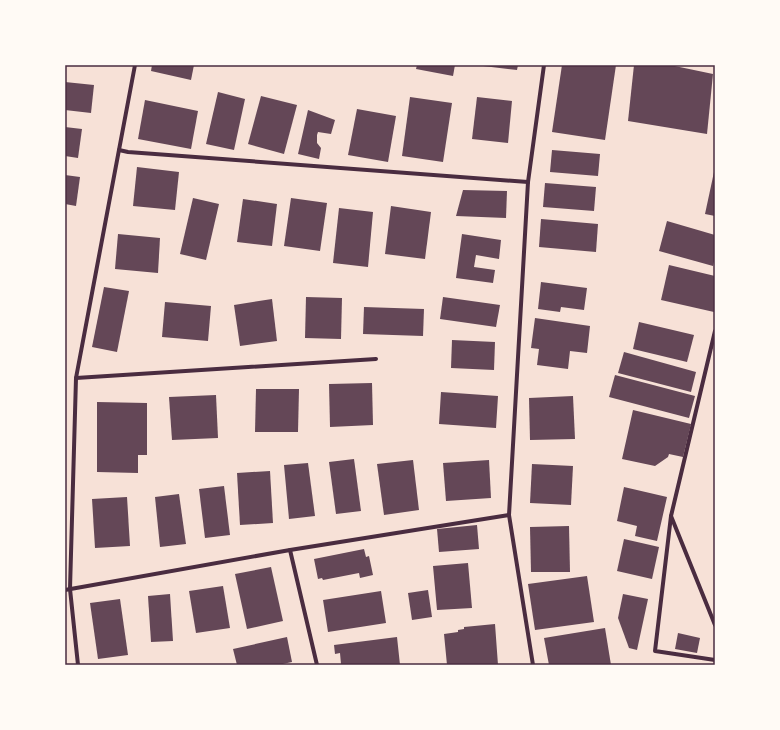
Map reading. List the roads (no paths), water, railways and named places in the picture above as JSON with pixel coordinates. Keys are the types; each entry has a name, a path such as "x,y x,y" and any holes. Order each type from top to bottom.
{"street":[{"path":"78,665 70,589 76,378 135,65"},
{"path":"533,665 509,514 528,182 544,65"},
{"path":"119,150 242,162 528,182"},
{"path":"715,331 671,516 655,651 715,660"},
{"path":"76,378 376,359"},
{"path":"65,590 290,550 509,514"},
{"path":"671,516 715,625"},
{"path":"290,550 317,665"}]}
